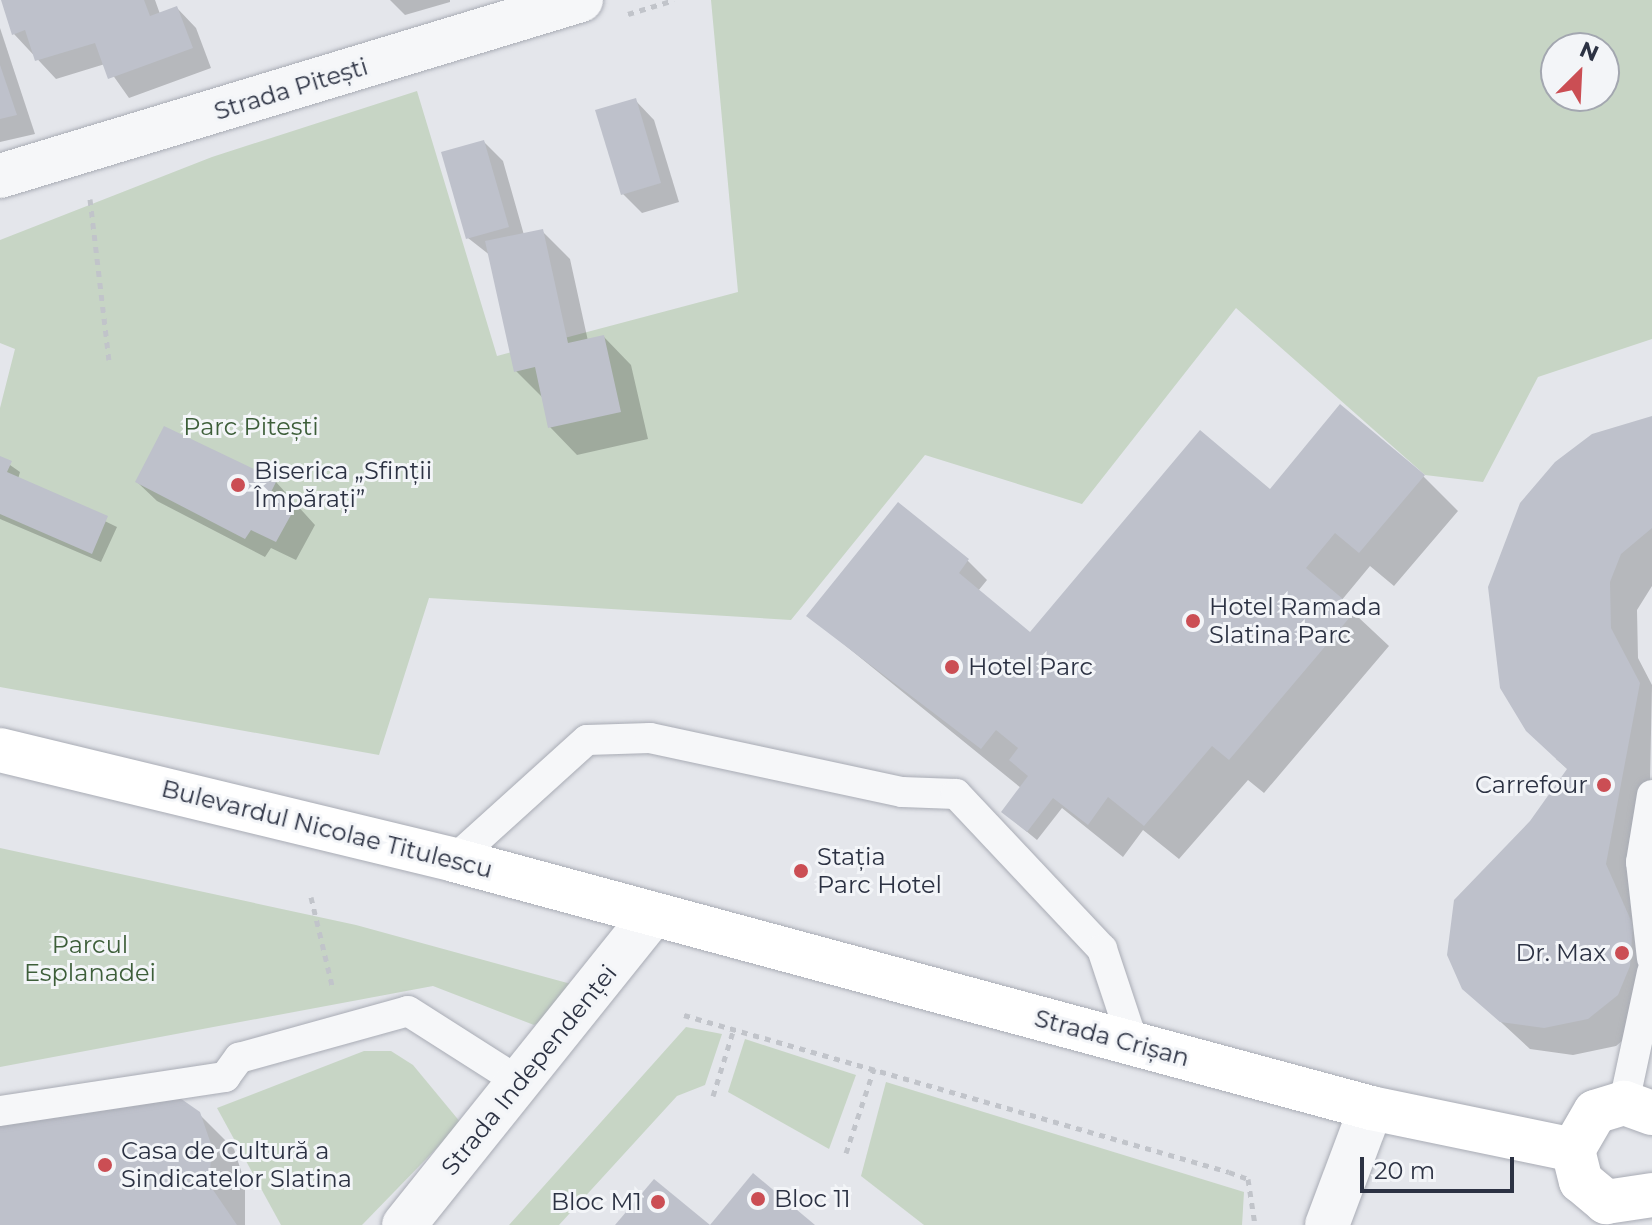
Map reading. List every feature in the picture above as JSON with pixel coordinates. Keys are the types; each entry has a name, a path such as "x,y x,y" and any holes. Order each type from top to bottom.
{"main road":[{"name":"Bulevardul Nicolae Titulescu","path":"0,750 454,860 653,914"},
{"name":"Strada Crișan","path":"653,914 1371,1108 1573,1150"},
{"path":"1638,1108 1584,1122 1573,1150 1581,1181 1606,1202 1652,1195"}],"street":[{"name":"Strada Pitești","path":"0,176 581,0"},
{"name":"Strada Independenței","path":"404,1225 521,1083 653,914"},
{"path":"1327,1225 1371,1108"}],"lane":[{"path":"454,860 587,740 650,738 902,792 956,794 1102,949 1134,1045"},
{"path":"1652,795 1641,862 1652,958"},
{"path":"1638,1108 1652,972"},
{"path":"0,1111 225,1077 239,1058 408,1011 521,1083"}],"path":[{"path":"89,190 109,360"},
{"path":"311,897 342,1029"},
{"path":"684,1015 1248,1179 1255,1224"},
{"path":"713,1096 734,1028"},
{"path":"846,1153 874,1069"}],"green space":[{"name":"Parc Pitești","path":"711,0 1652,0 1652,339 1538,377 1483,482 1425,475 1236,308 1082,504 925,455 791,620 429,598 379,755 0,687 0,408 15,349 0,343 0,240 212,157 417,91 497,356 738,292"},
{"name":"Parcul Esplanadei","path":"0,848 356,925 571,984 559,1010 534,1025 433,986 0,1067"},
{"path":"686,1027 722,1034 705,1085 677,1096 559,1225 509,1225"},
{"path":"745,1039 856,1075 829,1149 728,1092"},
{"path":"364,1051 391,1051 413,1065 461,1123 362,1225 281,1225 217,1108"},
{"path":"886,1082 1244,1192 1242,1225 924,1225 861,1176"}],"building":[{"path":"1,0 144,0 150,16 177,6 193,48 108,79 95,43 35,61 25,30 12,35"},
{"path":"0,65 17,115 0,119"},
{"path":"636,98 661,183 621,195 595,110"},
{"path":"484,140 509,227 466,239 441,152"},
{"path":"543,229 568,343 604,335 621,412 548,428 535,367 514,372 485,241"},
{"name":"Hotel Ramada Slatina Parc","path":"1340,404 1425,475 1359,553 1335,533 1306,568 1356,610 1229,760 1212,746 1144,826 1108,797 1088,825 1053,798 1027,832 1001,812 1028,776 1009,760 1018,748 996,730 981,749 806,616 898,502 969,559 959,573 1030,632 1200,430 1270,489"},
{"path":"1652,416 1652,528 1621,554 1610,582 1611,628 1640,683 1606,864 1633,925 1630,966 1618,995 1588,1019 1544,1028 1500,1022 1462,989 1447,955 1454,900 1530,821 1567,769 1526,731 1500,688 1488,587 1520,503 1555,462 1592,434"},
{"path":"164,426 277,480 271,492 297,504 276,542 251,530 245,539 135,482"},
{"path":"0,456 12,461 7,472 108,516 92,554 0,514"},
{"name":"Casa de Cultură a Sindicatelor Slatina","path":"177,1096 200,1112 212,1147 209,1184 237,1225 0,1225 0,1121"},
{"name":"Bloc 11","path":"753,1173 815,1225 710,1225"},
{"name":"Bloc M1","path":"654,1179 710,1225 615,1225"}],"place":[{"name":"Biserica „Sfinții Împărați”","path":"238,485"},
{"name":"Hotel Ramada Slatina Parc","path":"1193,621"},
{"name":"Hotel Parc","path":"952,667"},
{"name":"Carrefour","path":"1604,785"},
{"name":"Stația Parc Hotel","path":"801,871"},
{"name":"Dr. Max","path":"1622,953"},
{"name":"Casa de Cultură a Sindicatelor Slatina","path":"105,1165"},
{"name":"Bloc 11","path":"758,1199"},
{"name":"Bloc M1","path":"658,1202"}]}
